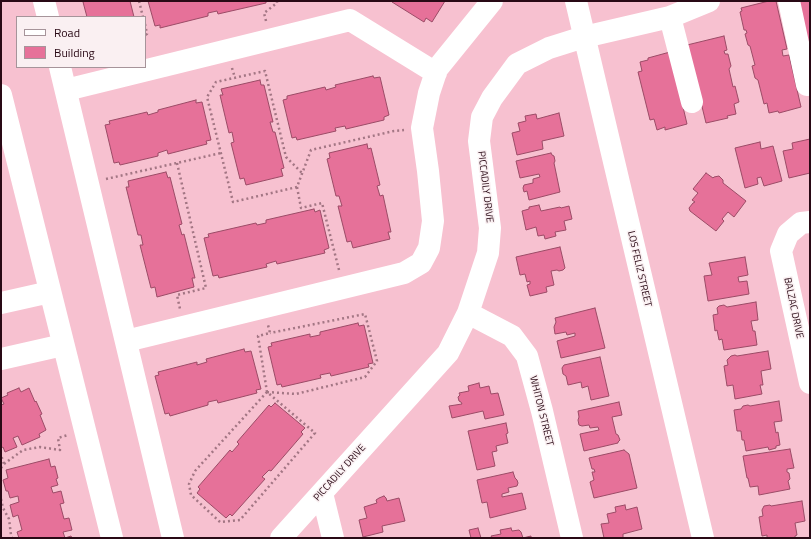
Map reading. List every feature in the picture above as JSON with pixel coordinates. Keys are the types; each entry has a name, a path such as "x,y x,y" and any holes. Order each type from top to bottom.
{"street":[{"path":"44,1 48,16"},
{"path":"126,341 404,273 421,263 429,248 433,221 422,128 429,93 437,69 492,1"},
{"name":"LOS FELIZ STREET","path":"576,1 703,538"},
{"name":"PICCADILY DRIVE","path":"281,538 448,353 468,313 488,253 490,228 479,141 482,117 492,98 517,64 549,48 584,37 670,17 709,1"},
{"path":"789,1 807,84"},
{"path":"670,17 692,102"},
{"path":"66,90 350,20 436,73"},
{"path":"60,68 173,538"},
{"path":"1,95 112,538"},
{"name":"BALZAC DRIVE","path":"810,222 801,224 788,234 781,251 810,383"},
{"path":"1,303 50,292"},
{"name":"WHITON STREET","path":"468,313 512,336 527,356 542,411 572,538"},
{"path":"1,359 63,345"},
{"path":"322,493 332,538"}],"path":[{"path":"139,1 143,16"},
{"path":"297,187 233,202 207,98 216,82 265,71 286,157 302,173"},
{"path":"344,288 322,203 301,208 297,187 311,150 394,131 422,128"},
{"path":"88,184 221,153"},
{"path":"177,163 206,288 177,295 185,327"},
{"path":"262,307 270,333"},
{"path":"267,392 195,471 189,484 191,494 220,522 240,520 315,433 267,392 258,336 365,314 377,361 365,378 296,394 267,392"},
{"path":"1,468 23,450 40,447 60,450 58,438 85,431"},
{"path":"1,458 4,464"},
{"path":"1,499 3,508 9,519 12,538"}],"building":[{"path":"130,1 134,16 87,16 83,2"},
{"path":"148,1 266,1 266,3 218,14 217,11 208,13 208,16 160,28 160,25 155,26"},
{"path":"445,1 432,22 426,18 424,22 392,2"},
{"path":"769,1 776,1 787,49 782,50 783,56 789,55 801,107 779,113 778,111 769,113 767,103 764,104 758,80 755,78 752,66 755,65 750,46 748,45 745,34 747,33 746,30 744,30 740,12 742,11 741,8"},
{"path":"794,1 810,1 810,66"},
{"path":"724,36 727,50 724,51 725,54 728,54 731,66 729,69 733,87 735,86 739,102 734,104 736,114 727,116 728,118 706,123 687,45"},
{"path":"670,52 687,124 665,130 665,127 657,130 654,119 650,120 638,72 642,71 640,62 648,60 648,58"},
{"path":"373,76 374,78 380,77 389,115 384,117 384,120 346,129 345,126 335,128 336,131 297,140 296,137 292,138 283,100 287,99 287,96 325,87 326,90 336,87 335,85"},
{"path":"260,80 261,85 264,85 273,122 270,122 273,132 275,132 284,168 281,169 283,176 246,185 244,178 240,179 231,143 234,142 232,132 229,133 220,95 223,95 221,89"},
{"path":"196,100 196,103 202,102 211,140 206,141 207,144 168,154 167,150 158,153 158,156 120,165 119,162 114,163 105,125 110,124 109,121 147,112 148,115 158,112 158,110"},
{"path":"559,113 564,136 542,141 543,149 517,155 512,133 520,131 518,123 526,121 525,116 536,114 537,119"},
{"path":"810,139 810,173 789,178 783,151 793,149 792,143"},
{"path":"760,142 761,149 773,146 782,181 764,186 761,177 757,178 758,184 745,188 735,148"},
{"path":"367,144 368,149 371,148 380,185 377,186 380,196 383,195 391,232 388,232 390,239 353,248 351,241 347,242 338,206 342,206 339,196 336,196 327,159 330,158 329,153"},
{"path":"551,153 554,156 560,192 529,200 527,191 524,192 524,185 533,183 533,179 540,177 539,174 520,178 516,161"},
{"path":"166,172 168,178 170,177 182,224 179,225 182,235 184,234 195,278 192,278 194,287 157,297 155,287 151,288 140,245 143,245 141,235 138,235 126,187 129,187 128,181"},
{"path":"706,173 713,178 719,176 723,180 723,183 746,201 734,217 728,212 722,219 724,221 716,231 690,211 689,208 695,202 692,200 698,193 693,189"},
{"path":"539,205 541,211 569,206 572,219 564,221 566,230 555,232 556,236 545,239 544,235 538,236 536,227 526,230 522,211 529,209 529,207"},
{"path":"314,209 315,212 320,210 329,248 324,250 325,253 277,264 276,261 266,264 267,267 219,278 218,275 213,276 204,238 209,237 208,234 256,223 257,225 266,223 266,220"},
{"path":"560,247 565,268 559,271 551,271 554,285 546,287 547,292 530,296 527,285 530,284 530,281 527,282 525,274 520,275 516,257"},
{"path":"745,257 748,275 738,277 739,282 747,281 749,294 708,301 704,276 712,275 709,263"},
{"path":"756,302 758,320 751,321 753,331 755,331 757,345 724,350 722,339 719,340 717,330 715,331 713,315 718,314 717,308 724,305 727,307"},
{"path":"595,308 605,348 561,358 557,341 575,336 575,333 567,335 566,332 555,334 555,318"},
{"path":"358,323 359,326 364,325 373,363 368,364 369,367 331,376 330,373 320,375 321,378 282,387 281,384 277,385 268,347 272,346 271,343 310,334 310,337 320,335 320,332"},
{"path":"244,349 245,352 251,351 261,389 256,390 257,393 218,403 217,400 208,402 208,405 170,416 169,413 165,414 155,376 159,375 158,372 197,362 197,365 207,362 206,359"},
{"path":"768,351 771,369 761,371 763,385 760,385 762,394 735,399 733,385 727,386 724,366 728,365 727,360 731,356 735,355 737,356"},
{"path":"600,357 609,396 591,400 588,386 582,388 581,382 568,385 562,368 564,365"},
{"path":"479,383 480,388 489,386 491,394 498,393 504,415 485,419 483,411 452,418 449,406 462,404 459,401 459,393 469,391 468,386"},
{"path":"19,388 21,392 29,388 42,414 40,415 46,430 39,434 40,437 22,445 18,436 13,438 17,447 5,452 3,447 1,448 1,405 4,404 1,398 8,395 7,393"},
{"path":"779,401 782,421 774,422 776,433 778,432 780,445 769,450 768,447 746,451 744,440 742,440 741,431 737,431 734,410 741,409 743,406 748,405 750,406"},
{"path":"619,402 622,415 612,417 616,434 620,440 618,443 584,451 580,434 599,430 598,427 590,428 589,425 579,425 578,411"},
{"path":"275,403 305,428 301,432 303,434 271,471 269,470 262,477 265,479 232,516 230,514 226,518 197,493 200,489 198,487 230,450 232,452 239,444 237,442 269,405 271,407"},
{"path":"506,423 508,443 496,446 497,451 492,452 495,466 477,470 468,431"},
{"path":"790,449 794,468 787,469 790,479 788,481 790,489 759,495 758,486 750,487 743,456"},
{"path":"624,450 629,454 637,488 594,498 590,482 594,480 592,472 595,472 594,469 592,469 589,458"},
{"path":"49,459 51,467 55,466 58,478 56,479 58,485 51,487 53,493 61,491 64,503 60,504 64,519 69,518 72,530 63,532 65,538 19,538 17,532 22,530 18,515 13,517 10,505 19,502 18,496 10,498 8,491 6,491 3,480 8,478 6,470"},
{"path":"513,472 518,483 517,486 508,488 509,492 502,494 502,497 522,493 526,509 490,518 487,502 482,503 477,480"},
{"path":"384,496 387,501 399,498 405,521 382,526 383,532 363,537 359,520 367,518 364,507 377,503 376,500"},
{"path":"802,501 805,521 795,523 797,535 795,538 767,538 767,535 762,536 759,517 763,516 762,510 764,506"},
{"path":"625,505 626,510 637,507 642,529 623,534 623,538 604,538 601,524 609,523 607,514 616,512 615,507"},
{"path":"478,528 481,538 471,538 469,530"},
{"path":"511,528 512,531 519,530 523,538 492,538 491,536 501,534 500,530"}]}
